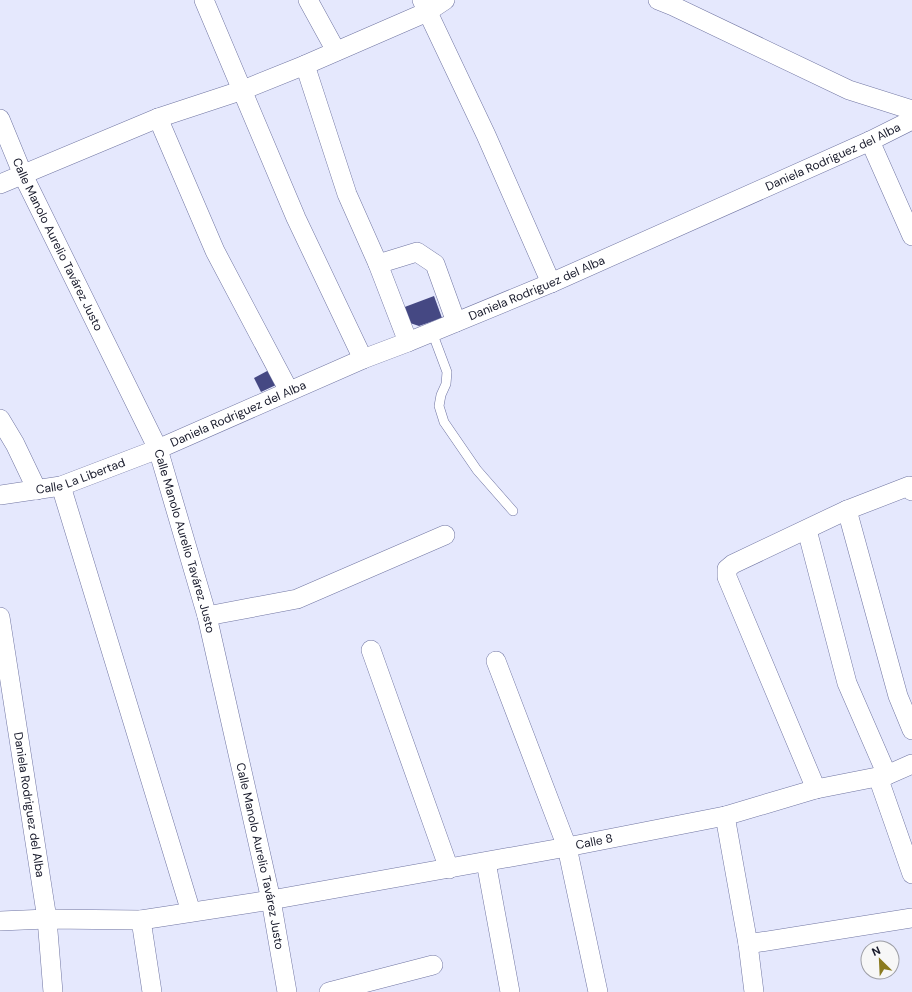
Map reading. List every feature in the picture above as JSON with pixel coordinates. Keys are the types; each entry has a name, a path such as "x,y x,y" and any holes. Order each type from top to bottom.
{"street":[{"path":"204,0 296,218 363,359"},
{"path":"308,0 336,51"},
{"path":"0,184 158,118 242,90 305,65 336,51 424,6 445,0"},
{"path":"658,0 849,90 912,110"},
{"path":"424,6 486,135 551,283"},
{"path":"305,65 347,194 378,264 408,342"},
{"path":"158,118 215,251 289,391"},
{"name":"Calle Manolo Aurelio Tavárez Justo","path":"0,119 23,175 158,449 207,616 271,900 287,992"},
{"name":"Daniela Rodriguez del Alba","path":"158,449 363,359 551,283 870,141 912,120"},
{"path":"870,141 912,236"},
{"path":"378,264 417,252 435,264 456,322"},
{"path":"0,419 15,444 37,490"},
{"name":"Calle La Libertad","path":"0,495 61,486 158,449"},
{"path":"61,486 191,912"},
{"path":"816,789 727,577 726,569 733,564 847,510 908,486 912,491"},
{"path":"847,510 898,696 912,730"},
{"path":"807,530 847,683 883,776 912,874"},
{"path":"207,616 297,599 445,535"},
{"name":"Daniela Rodriguez del Alba","path":"0,617 47,919 54,992"},
{"path":"371,650 449,869"},
{"path":"496,661 567,847 598,992"},
{"name":"Calle 8","path":"0,920 141,920 271,900 449,869 725,816 816,789 883,776 912,764"},
{"path":"725,816 748,944 754,992"},
{"path":"486,862 510,992"},
{"path":"748,944 912,918"},
{"path":"141,920 152,992"},
{"path":"329,992 433,965"}],"lane":[{"path":"432,332 447,372 446,384 441,395 439,406 444,422 477,470 513,511"}],"building":[{"path":"434,296 442,318 419,326 407,322 402,308"},
{"path":"269,370 276,385 261,392 254,378"}]}
